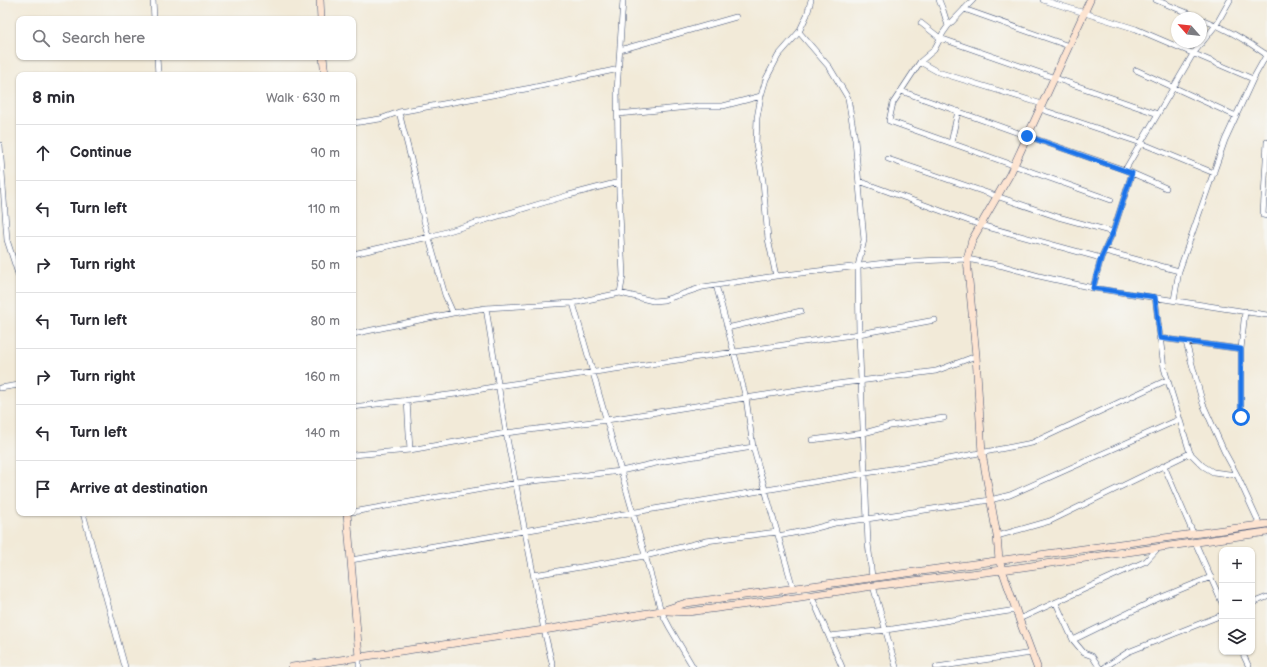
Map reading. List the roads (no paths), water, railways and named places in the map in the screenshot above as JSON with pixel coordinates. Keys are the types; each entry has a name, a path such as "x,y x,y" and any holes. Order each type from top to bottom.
{"street":[{"path":"153,0 154,16"},
{"path":"320,0 321,16"},
{"path":"620,293 623,276 618,114 623,0"},
{"path":"776,276 768,239 763,181 756,144 757,118 766,79 778,56 799,32 807,15 811,0"},
{"path":"939,0 948,26"},
{"path":"973,0 948,26 934,50 920,62 893,103 890,121 1111,200"},
{"path":"1043,0 1136,29 1253,80"},
{"path":"1037,667 1019,620 999,560 997,536 982,453 976,356 967,259 972,240 1014,166 1090,0"},
{"path":"1156,0 1185,12"},
{"path":"1125,170 1193,54 1216,24 1230,0"},
{"path":"964,9 1069,46"},
{"path":"620,50 736,17"},
{"path":"1174,300 1179,271 1225,140 1253,80 1267,55 1240,37 1207,21"},
{"path":"921,23 940,38 1158,114"},
{"path":"799,32 830,68 848,98 856,140 864,240 858,266 859,334 868,543 872,577"},
{"path":"156,60 158,72"},
{"path":"323,60 324,72"},
{"path":"920,62 938,72 1041,106 1141,143 1214,173"},
{"path":"356,122 380,119 399,112 531,88 619,69"},
{"path":"1136,70 1236,116"},
{"path":"901,90 1125,170 1166,188"},
{"path":"618,114 700,106 723,106 761,96"},
{"path":"951,143 958,111"},
{"path":"399,112 415,174 424,221 445,295 453,313"},
{"path":"1267,142 1266,183 1262,214 1267,216"},
{"path":"0,145 1,177 7,240 16,268"},
{"path":"888,159 996,197 1058,217 1113,232"},
{"path":"1093,288 1101,258 1113,232 1132,173"},
{"path":"859,181 980,225 1101,258"},
{"path":"356,253 429,237 548,201 619,182"},
{"path":"1105,251 1179,271"},
{"path":"356,333 453,313 486,308 573,302 620,293 653,301 664,300 703,287 776,276 893,262 967,259 1003,266 1093,288 1267,315"},
{"path":"716,285 746,398 753,447 764,491 793,588"},
{"path":"1155,297 1164,368 1190,453 1203,466 1213,472 1237,475"},
{"path":"573,302 661,611 694,667"},
{"path":"486,308 506,433 544,630 553,667"},
{"path":"728,328 801,311"},
{"path":"1241,417 1241,349 1245,311"},
{"path":"356,407 456,394 498,386 859,334 935,320"},
{"path":"1160,338 1241,349"},
{"path":"292,667 544,630 661,611 686,603 1264,524 1224,451 1203,404 1186,342"},
{"path":"356,455 410,450 506,433 607,420 862,380 936,371 976,356"},
{"path":"352,560 764,491 1032,443 1167,380"},
{"path":"0,388 16,385"},
{"path":"407,400 410,450"},
{"path":"812,440 864,433 890,426 944,418"},
{"path":"534,575 645,556 706,541 809,530 834,523 990,500 1010,495 1180,419"},
{"path":"356,511 516,483 621,471 665,461 753,447"},
{"path":"997,536 1050,520 1190,453"},
{"path":"1164,466 1193,533"},
{"path":"84,516 125,667"},
{"path":"347,516 352,560 359,667"},
{"path":"661,611 688,612 811,596 873,586 1002,570 1267,532"},
{"path":"1195,542 1219,596"},
{"path":"1019,620 1146,561 1160,547"},
{"path":"1073,640 1157,599 1211,577"},
{"path":"873,586 896,667"},
{"path":"811,596 842,667"},
{"path":"1255,602 1267,597"},
{"path":"1056,603 1073,640 1084,653 1092,656 1099,667"},
{"path":"829,636 886,630 1016,610"},
{"path":"1105,667 1128,652 1219,616"},
{"path":"936,667 1032,652"},
{"path":"1243,655 1249,667"}]}
